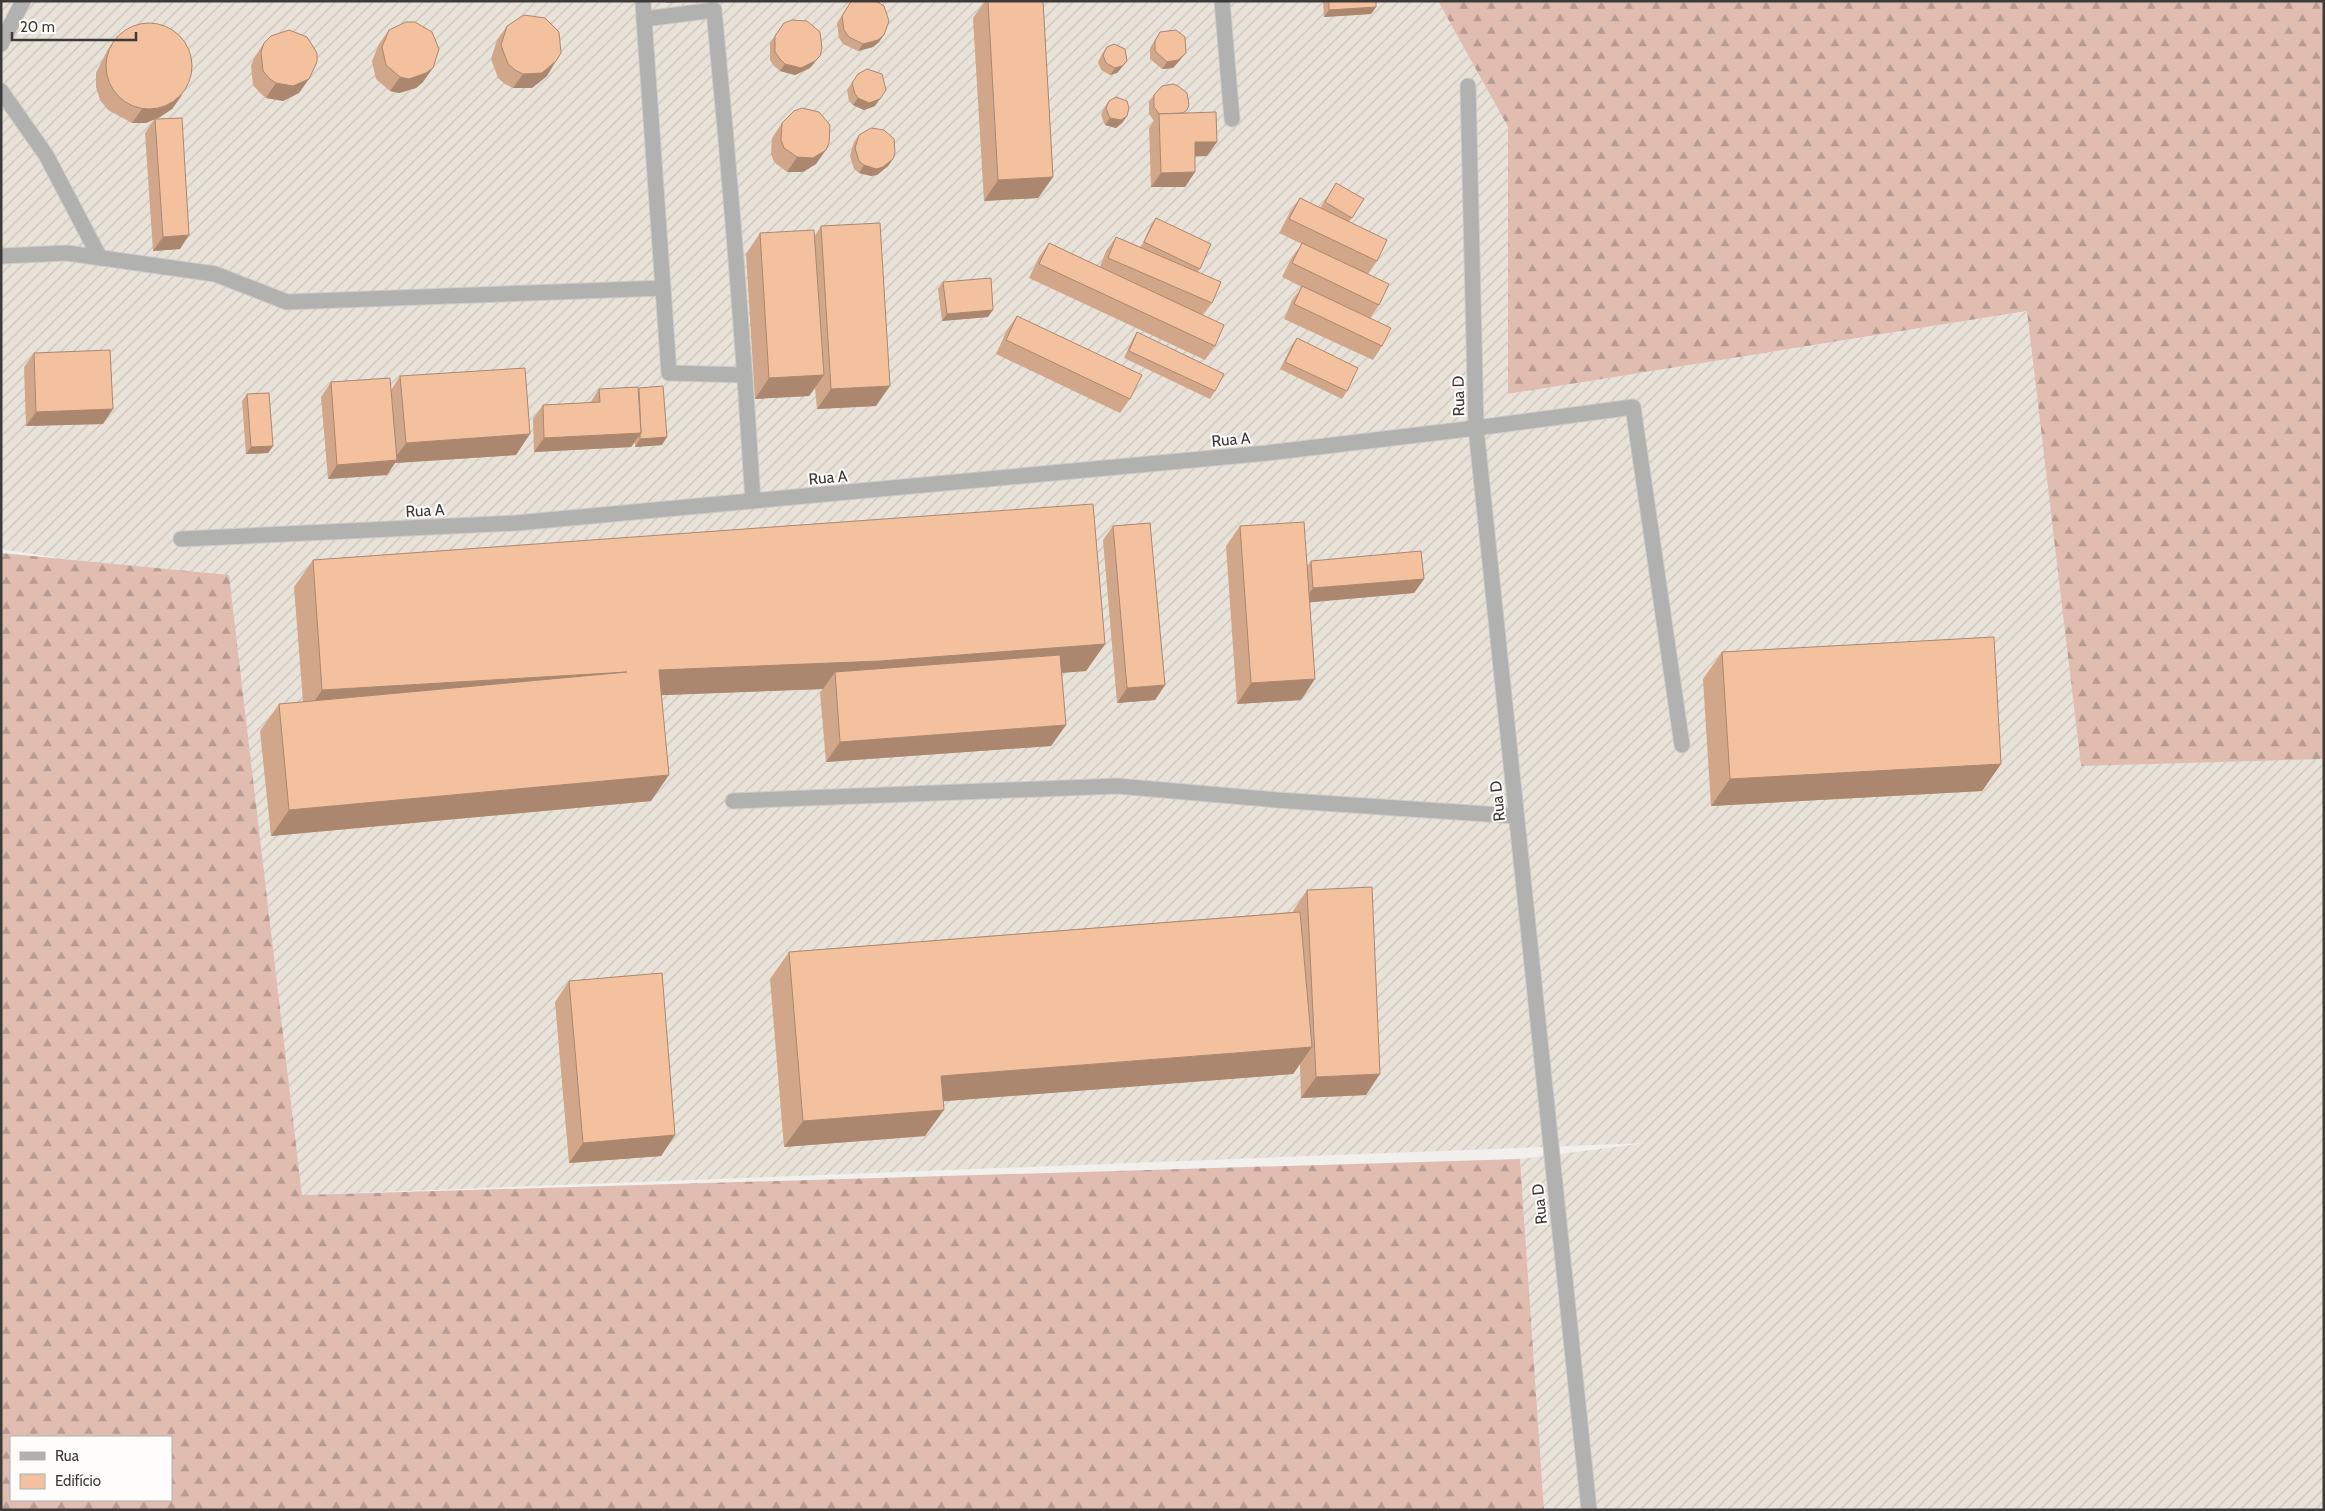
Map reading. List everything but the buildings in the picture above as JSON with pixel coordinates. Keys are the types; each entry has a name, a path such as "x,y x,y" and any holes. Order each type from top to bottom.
{"street":[{"path":"1,44 23,1"},
{"path":"643,1 669,373 745,375"},
{"path":"1222,1 1232,119"},
{"path":"644,19 714,10 734,216 753,501"},
{"name":"Rua D","path":"1468,86 1476,428 1589,1510"},
{"path":"1,91 46,155 100,258"},
{"path":"1,256 67,253 215,274 287,302 663,288"},
{"name":"Rua A","path":"181,539 516,523 1258,454 1633,407 1682,745"},
{"path":"733,801 1117,786 1277,800 1516,816"}],"shaded area":[{"path":"1,1 1438,1 1508,127 1508,394 2028,311 2081,766 2324,756 2324,1510 1544,1510 1520,1159 1646,1143 302,1195 230,585 1,549"}],"green space":[{"path":"1438,1 2324,1 2324,759 2081,766 2027,311 1508,394 1508,127"},
{"path":"1,553 229,575 302,1195 1520,1159 1544,1510 1,1510"}]}
